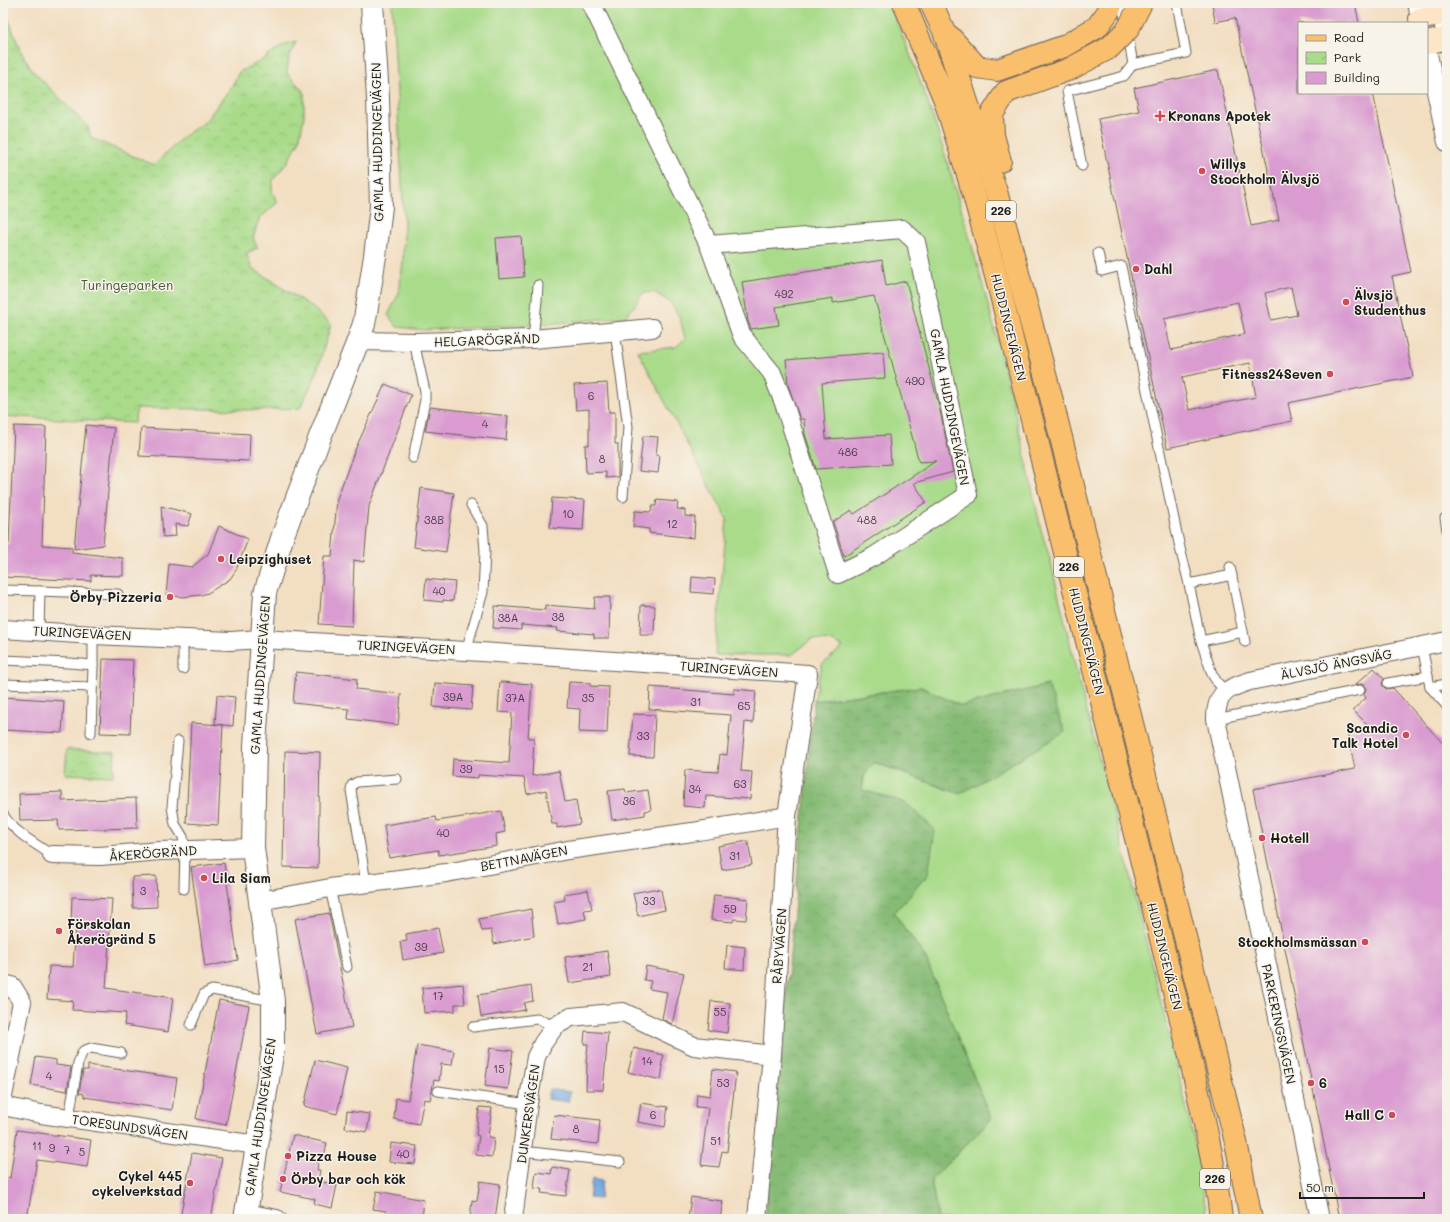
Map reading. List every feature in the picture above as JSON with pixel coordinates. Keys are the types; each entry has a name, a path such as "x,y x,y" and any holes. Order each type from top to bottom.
{"main road":[{"name":"HUDDINGEVÄGEN","path":"904,3 945,100 974,195 1000,291 1189,1052 1208,1139 1221,1219"},
{"name":"HUDDINGEVÄGEN","path":"932,3 944,30 997,195 1050,393 1236,1142 1251,1219"},
{"path":"944,30 977,68 997,70 1065,46 1097,26 1108,12 1112,3"},
{"path":"1050,393 1052,360 993,135 992,114 1006,92 1070,69 1109,48 1128,29 1141,3"},
{"path":"1419,15 1444,10"}],"street":[{"name":"GAMLA HUDDINGEVÄGEN","path":"245,1216 273,1049 272,1001 253,848 255,746 265,593 284,535 320,437 364,324 371,286 381,207 378,98 372,3"},
{"name":"GAMLA HUDDINGEVÄGEN","path":"591,3 709,245 742,336 772,373 784,403 838,574 873,557 968,495 916,242 902,229 709,245"},
{"path":"1442,40 1444,10"},
{"path":"1428,55 1447,142"},
{"name":"HELGARÖGRÄND","path":"358,341 414,342 533,339 652,328"},
{"name":"TURINGEVÄGEN","path":"3,629 93,635 231,640 261,639 808,674"},
{"name":"ÄLVSJÖ ÄNGSVÄG","path":"1226,692 1236,685 1250,681 1447,640"},
{"name":"RÅBYVÄGEN","path":"757,1219 772,1055 787,816 808,674"},
{"name":"PARKERINGSVÄGEN","path":"1226,692 1219,698 1216,708 1216,719 1320,1219"},
{"name":"BETTNAVÄGEN","path":"260,901 330,888 446,873 568,850 692,832 787,816"},
{"name":"ÅKERÖGRÄND","path":"52,855 100,856 185,850 253,848"},
{"path":"3,984 12,986 22,1002 3,1096"},
{"path":"554,1026 571,1018 623,1012 694,1046 772,1055"},
{"name":"DUNKERSVÄGEN","path":"513,1219 528,1104 536,1057 542,1043 554,1026"},
{"name":"TORESUNDSVÄGEN","path":"3,1106 69,1118 257,1145"},
{"path":"245,1216 277,1219"}],"lane":[{"path":"1122,3 1133,64"},
{"path":"1082,166 1067,91 1124,76 1133,64 1186,53 1177,3"},
{"path":"1098,253 1102,271 1121,266 1201,641 1212,674 1226,692"},
{"path":"533,339 538,285"},
{"path":"615,332 628,427 623,497"},
{"path":"413,458 425,400 425,391 414,342"},
{"path":"466,651 484,592 485,551 483,526 472,505"},
{"path":"1445,518 1447,530"},
{"path":"1189,584 1231,571 1245,642"},
{"path":"3,590 118,594"},
{"path":"39,631 40,591"},
{"path":"1201,641 1243,632"},
{"path":"91,733 93,635"},
{"path":"183,638 183,669"},
{"path":"1422,646 1430,688 1447,706"},
{"path":"3,660 93,665"},
{"path":"1388,683 1428,676"},
{"path":"3,684 92,687"},
{"path":"1430,688 1447,684"},
{"path":"1216,719 1360,690"},
{"path":"178,741 172,807 175,824 183,837 185,850 184,889"},
{"path":"366,883 351,790 352,785 357,782 397,779"},
{"path":"3,814 6,820 24,836 52,855"},
{"path":"330,888 347,967"},
{"path":"191,1025 204,994 212,990 272,1001"},
{"path":"473,1027 537,1019 554,1026"},
{"path":"69,1118 78,1063 83,1052 91,1048 121,1053"},
{"path":"438,1091 528,1104"},
{"path":"522,1151 620,1162"}],"green space":[{"path":"392,3 888,3 919,77 936,128 972,245 994,326 1014,407 1041,530 1050,559 1081,690 1120,836 1179,1076 1198,1157 1207,1219 938,1219 931,1180 991,1119 925,957 894,913 928,874 906,803 862,790 864,776 873,762 960,794 1048,685 961,706 921,687 814,701 822,664 843,647 830,641 812,639 792,655 715,655 727,519 638,351 676,347 685,338 680,318 670,302 654,292 643,293 625,317 547,324 423,330 397,327 388,315 399,293 403,262 404,222"},
{"name":"Turingeparken","path":"3,5 21,52 33,71 88,127 91,138 154,165 185,135 205,122 232,86 239,72 259,62 283,46 296,42 289,58 287,73 304,92 304,116 299,142 288,161 273,180 272,192 278,202 259,219 253,238 258,248 246,253 252,268 313,308 331,324 315,377 300,408 259,410 137,408 134,423 3,416"},
{"path":"1048,685 1065,732 960,794 874,762 864,776 862,790 906,803 935,830 928,874 894,913 925,957 991,1119 931,1180 938,1219 765,1219 814,701 921,687 961,706"},
{"path":"67,749 115,752 113,776 65,774"}],"water":[{"path":"549,1089 570,1092 568,1102 547,1099"},
{"path":"592,1179 602,1181 600,1199 589,1198"}],"building":[{"path":"1212,3 1355,3 1359,22 1298,22 1298,94 1373,94 1411,272 1392,276 1413,377 1288,403 1292,421 1167,448 1098,119 1139,111 1134,88 1218,70 1251,226 1279,220 1235,18 1215,22","holes":["1291,287 1297,315 1271,320 1265,293","1238,302 1245,334 1171,350 1164,319","1250,363 1256,397 1189,410 1182,377"]},
{"path":"521,236 524,277 499,279 496,238"},
{"path":"882,260 886,286 906,281 939,406 953,472 914,483 926,502 844,556 833,522 851,510 854,514 936,461 919,462 874,296 833,303 833,298 776,307 779,325 751,329 748,321 742,282"},
{"path":"883,352 885,378 822,383 826,439 889,435 891,464 816,469 805,434 804,419 800,419 788,385 786,360"},
{"path":"607,383 609,412 615,412 615,444 618,444 618,477 606,478 606,472 586,473 585,445 589,445 589,409 576,410 574,385"},
{"path":"385,384 411,395 369,506 364,562 354,560 352,626 319,624 324,556 332,556 337,499 354,452"},
{"path":"430,407 508,416 506,440 425,431"},
{"path":"86,425 114,428 103,545 74,549"},
{"path":"14,426 46,427 42,545 72,547 72,552 123,558 123,576 91,575 91,581 3,577 3,544 9,544"},
{"path":"141,428 250,434 249,461 139,456"},
{"path":"643,436 658,437 656,455 660,456 658,473 639,471"},
{"path":"421,488 454,493 446,552 414,547"},
{"path":"552,498 585,500 583,530 550,528"},
{"path":"657,500 678,502 677,509 685,510 685,516 695,517 694,538 649,533 649,529 633,527 635,511 651,512 652,506 656,506"},
{"path":"161,506 192,514 188,526 175,524 176,536 163,537"},
{"name":"Leipzighuset","path":"219,526 248,539 236,570 230,579 208,593 201,595 183,597 166,595 169,564 192,567 208,554"},
{"path":"692,577 715,579 714,594 691,592"},
{"path":"426,579 455,582 453,601 443,600 443,602 424,600"},
{"path":"595,597 610,597 609,638 594,638 594,634 557,631 558,628 521,625 521,630 493,628 495,606 545,610 545,605 594,609"},
{"path":"641,605 655,606 654,635 640,635"},
{"path":"103,659 133,660 130,734 100,733"},
{"name":"Stockholmsmässan","path":"1374,668 1384,679 1382,684 1384,687 1386,689 1393,688 1447,748 1447,1219 1339,1219 1253,789 1355,769 1347,731 1369,726 1353,710 1366,698 1364,695 1366,689 1364,686 1362,684 1355,685"},
{"path":"296,672 357,679 356,689 401,694 398,725 348,719 349,709 293,703"},
{"path":"500,682 532,684 528,738 534,738 532,776 559,771 565,802 576,800 580,824 557,828 557,824 552,824 546,790 527,794 524,778 478,775 478,778 452,776 453,759 509,763 512,713 498,712"},
{"path":"569,682 590,683 590,686 609,687 607,733 579,732 580,709 567,708"},
{"path":"435,683 473,686 471,710 433,707"},
{"path":"650,687 734,694 734,689 756,691 753,723 745,722 741,771 752,772 750,799 706,796 705,808 683,806 685,770 718,772 720,754 727,755 731,715 649,709"},
{"path":"217,695 235,697 233,726 215,724"},
{"path":"3,697 64,701 62,733 3,730"},
{"path":"633,714 655,715 653,757 630,756"},
{"path":"191,723 223,725 218,825 186,823"},
{"path":"285,751 320,752 318,868 283,867"},
{"path":"625,789 626,793 648,790 651,810 645,811 645,815 612,820 608,791"},
{"path":"62,792 62,801 136,798 137,828 59,830 58,820 20,821 19,794"},
{"path":"501,811 505,832 496,834 497,846 439,855 438,850 389,858 384,825 436,817 437,821"},
{"path":"748,841 752,865 722,870 718,846"},
{"path":"224,863 238,960 205,967 191,867"},
{"path":"156,876 157,907 133,908 132,877"},
{"path":"653,889 661,890 665,910 638,916 633,893"},
{"path":"588,890 592,909 584,910 586,919 558,924 554,902 565,900 564,894"},
{"path":"714,895 748,899 746,920 734,919 733,922 711,920"},
{"path":"72,897 112,899 106,988 173,998 168,1032 124,1025 126,1013 72,1010 73,1001 47,999 49,966 73,967 76,924 71,924"},
{"path":"531,909 534,936 494,944 491,930 482,931 479,919"},
{"path":"329,913 352,1027 317,1034 295,919"},
{"path":"438,928 443,953 403,960 400,942 407,941 406,934"},
{"path":"727,945 745,947 744,970 725,968"},
{"path":"607,951 611,977 569,983 565,957"},
{"path":"646,966 684,973 672,1024 662,1019 667,992 649,989 651,981 644,980"},
{"path":"463,984 465,1004 455,1004 455,1011 424,1013 422,988"},
{"path":"531,986 533,1001 524,1003 525,1010 481,1017 478,995"},
{"path":"219,1000 249,1006 226,1125 196,1119"},
{"path":"711,1001 730,1003 727,1033 708,1030"},
{"path":"585,1031 608,1033 603,1090 586,1090 588,1044 584,1044"},
{"path":"417,1045 454,1051 452,1065 441,1064 439,1081 434,1080 430,1100 424,1099 419,1124 394,1119 396,1098 408,1100"},
{"path":"490,1048 513,1051 508,1089 485,1086"},
{"path":"634,1048 664,1055 661,1066 663,1066 661,1080 628,1072"},
{"path":"36,1057 56,1060 56,1065 71,1067 67,1091 31,1085"},
{"path":"315,1060 347,1068 337,1114 304,1106"},
{"path":"88,1065 177,1078 172,1110 84,1097 84,1094 79,1093 83,1070 88,1070"},
{"path":"713,1069 736,1072 727,1152 722,1151 719,1167 701,1165 708,1108 696,1107 697,1094 710,1096"},
{"path":"641,1103 668,1107 665,1127 638,1122"},
{"path":"479,1107 492,1108 488,1137 494,1138 492,1157 476,1155 479,1136 476,1135"},
{"path":"347,1111 370,1114 367,1132 345,1128"},
{"path":"554,1115 600,1120 598,1144 551,1139"},
{"path":"17,1130 91,1140 87,1167 37,1160 27,1219 3,1219 3,1196 6,1177 10,1178"},
{"path":"293,1135 327,1143 324,1156 319,1155 317,1170 320,1170 318,1181 337,1185 332,1208 314,1204 315,1199 280,1192"},
{"path":"391,1143 417,1146 415,1164 389,1162"},
{"path":"192,1153 222,1158 211,1219 180,1219"},
{"path":"552,1167 570,1170 566,1196 541,1193 542,1189 534,1188 536,1172 551,1174"},
{"path":"480,1181 500,1184 495,1219 470,1219 472,1200 477,1201"},
{"path":"377,1191 424,1200 422,1219 385,1215 386,1211 373,1209"},
{"path":"691,1197 723,1201 720,1219 688,1219"}],"place":[{"name":"Kronans Apotek","path":"1160,116"},
{"name":"Willys Stockholm Älvsjö","path":"1202,171"},
{"name":"Dahl","path":"1136,269"},
{"name":"Älvsjö Studenthus","path":"1346,302"},
{"name":"Fitness24Seven","path":"1330,374"},
{"name":"Leipzighuset","path":"221,559"},
{"name":"Örby Pizzeria","path":"170,597"},
{"name":"Scandic Talk Hotel","path":"1406,735"},
{"name":"Hotell","path":"1262,838"},
{"name":"Lila Siam","path":"204,878"},
{"name":"Förskolan Åkerögränd 5","path":"59,931"},
{"name":"Stockholmsmässan","path":"1365,942"},
{"name":"6","path":"1311,1083"},
{"name":"Hall C","path":"1392,1115"},
{"name":"Pizza House","path":"288,1156"},
{"name":"Örby bar och kök","path":"283,1179"},
{"name":"Cykel 445 cykelverkstad","path":"190,1183"}]}
